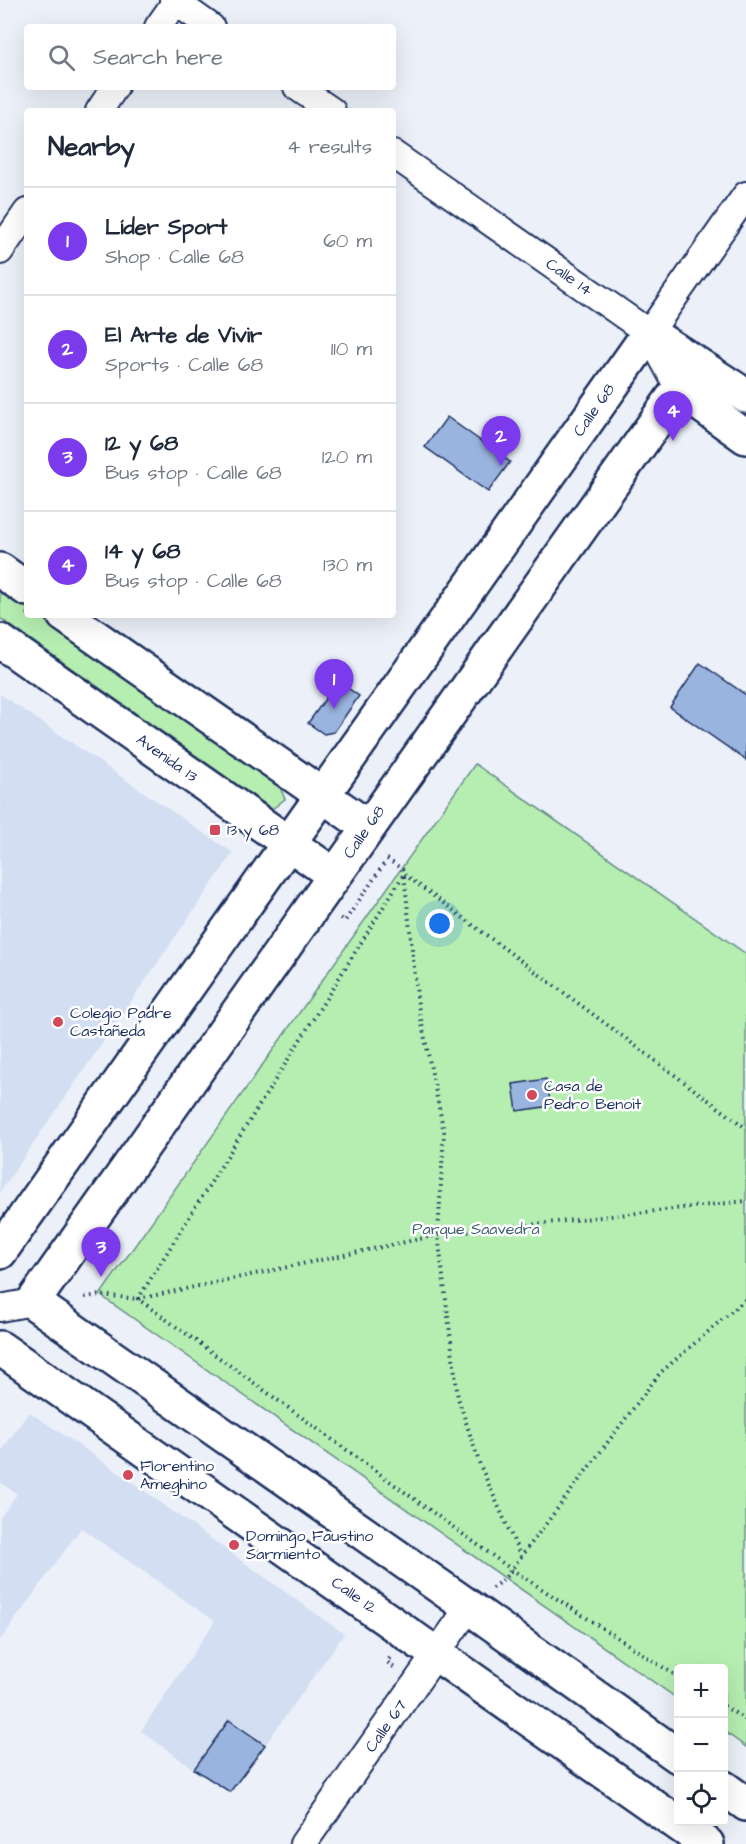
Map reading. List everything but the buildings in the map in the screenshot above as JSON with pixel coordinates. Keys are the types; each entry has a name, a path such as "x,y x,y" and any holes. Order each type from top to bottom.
{"main road":[{"name":"Calle 14","path":"649,333 746,396"},
{"name":"Calle 68","path":"0,1252 649,333"},
{"name":"Calle 68","path":"33,1302 679,389"},
{"path":"679,389 746,437"},
{"path":"0,570 24,587"},
{"path":"68,618 368,827"},
{"name":"Avenida 13","path":"0,641 334,875"},
{"path":"33,1302 477,1600 674,1753"},
{"name":"Calle 12","path":"0,1348 707,1844"},
{"path":"728,1791 746,1804"}],"street":[{"path":"160,24 175,1 207,24"},
{"path":"101,108 114,90"},
{"path":"301,90 328,108"},
{"name":"Calle 14","path":"396,156 649,333"},
{"name":"Calle 68","path":"649,333 746,195"},
{"path":"0,251 24,216"},
{"path":"649,333 679,389"},
{"path":"0,1308 33,1302"},
{"name":"Calle 67","path":"303,1844 436,1653 477,1600"}],"path":[{"path":"387,859 402,869 404,874 418,1005 444,1132 438,1235 458,1398 480,1465 521,1557"},
{"path":"404,874 746,1128"},
{"path":"138,1299 404,874"},
{"path":"85,1297 100,1295 138,1299 438,1235 746,1201"},
{"path":"138,1299 511,1569 674,1674"},
{"path":"477,1600 505,1578 660,1373 746,1299"},
{"path":"728,1709 746,1720"}],"shaded area":[{"name":"Colegio Padre Castañeda","path":"0,694 233,853 0,1192"},
{"path":"29,1412 98,1458 344,1634 265,1745 229,1720 194,1769 141,1731 215,1621 81,1528 0,1638 0,1518 17,1494 0,1482 0,1453"}],"green space":[{"path":"0,585 24,602 24,618 46,618 276,778 285,799 272,809 0,618"},
{"name":"Parque Saavedra","path":"475,764 746,954 746,1747 728,1734 728,1664 674,1664 674,1696 100,1295"}],"place":[{"name":"14 y 68","path":"673,441"},
{"name":"El Arte de Vivir","path":"501,466"},
{"name":"Líder Sport","path":"334,709"},
{"name":"13 y 68","path":"215,830"},
{"name":"Colegio Padre Castañeda","path":"58,1022"},
{"name":"Casa de Pedro Benoit","path":"532,1095"},
{"name":"12 y 68","path":"101,1277"},
{"name":"Florentino Ameghino","path":"128,1475"},
{"name":"Domingo Faustino Sarmiento","path":"234,1545"}]}
